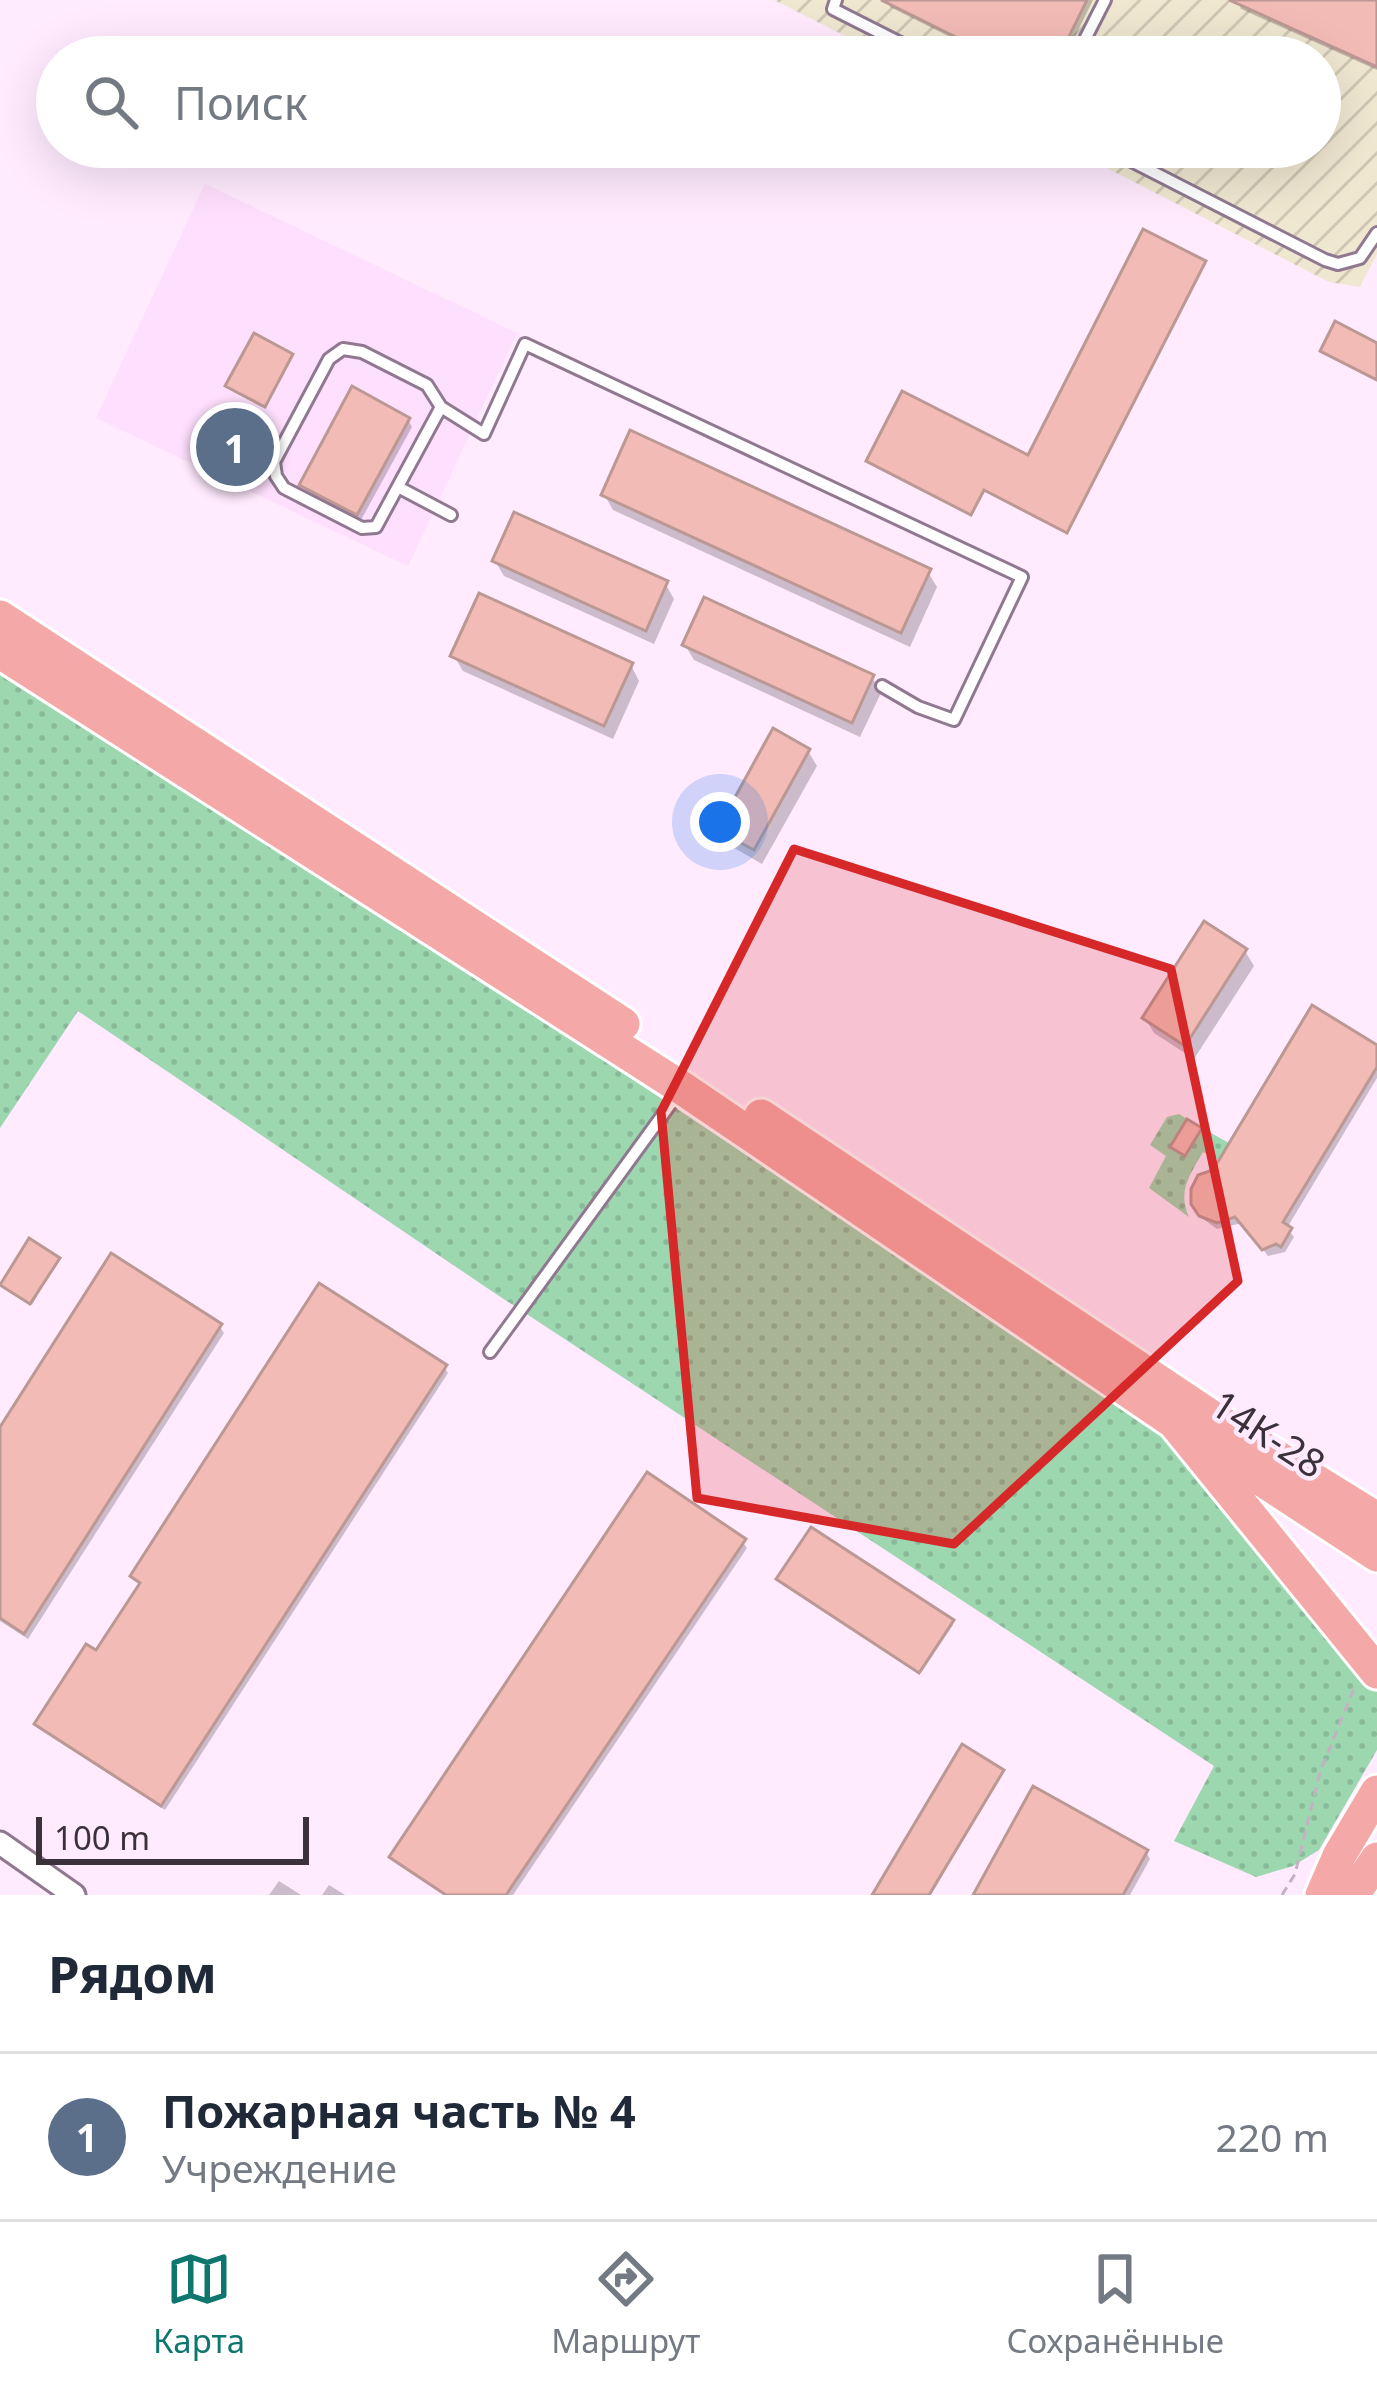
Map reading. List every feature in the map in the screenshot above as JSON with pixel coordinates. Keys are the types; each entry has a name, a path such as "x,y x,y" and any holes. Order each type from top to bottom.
{"main road":[{"name":"14К-28","path":"0,617 314,819 1208,1415 1377,1519"},
{"name":"14К-28","path":"0,652 682,1088 1174,1423 1377,1555"},
{"path":"1208,1415 1377,1496"},
{"path":"1174,1423 1371,1665"},
{"path":"1322,1895 1377,1792"},
{"path":"1354,1895 1377,1859"}],"street":[{"path":"0,1843 74,1895"}],"lane":[{"path":"836,0 833,9 886,36"},
{"path":"1087,36 1106,0"},
{"path":"1146,168 1325,260 1350,263 1360,258 1377,232"},
{"path":"441,407 376,527 362,528 284,488 276,476 274,462 329,359 343,349 362,352 428,385 441,407 484,434 525,344 1022,578 954,720 918,707 882,686"},
{"path":"398,488 451,514"},
{"path":"490,1352 682,1088"},
{"path":"1354,1895 1377,1869"}],"path":[{"path":"1282,1895 1295,1874 1320,1772 1371,1665"}],"highlighted area":[{"path":"794,849 1171,969 1238,1281 954,1544 697,1498 661,1112"}],"shaded area":[{"path":"774,0 1377,0 1377,254 1360,287 1329,282 1107,168 1341,168 1341,36 845,36"},
{"path":"205,184 517,333 408,566 96,418"}],"green space":[{"path":"0,661 1176,1439 1377,1692 1377,1750 1319,1850 1293,1866 1256,1877 1174,1841 1214,1766 493,1292 78,1011 0,1128"},
{"path":"1179,1114 1187,1119 1171,1147 1184,1156 1202,1128 1229,1143 1218,1160 1203,1152 1194,1168 1185,1191 1189,1217 1149,1188 1166,1156 1150,1145 1167,1117"}],"building":[{"path":"881,0 1087,0 1069,36 954,36"},
{"path":"1229,0 1377,0 1377,67 1341,51 1341,36 1309,36"},
{"path":"1143,229 1206,261 1067,533 984,490 971,515 866,461 902,391 1028,455"},
{"path":"1335,321 1377,343 1377,380 1320,351"},
{"path":"254,333 293,354 265,407 225,386"},
{"path":"352,386 410,418 357,515 299,485"},
{"path":"630,430 931,569 901,633 601,495"},
{"path":"514,512 668,581 646,631 492,561"},
{"path":"479,593 633,663 604,726 450,656"},
{"path":"704,597 874,675 852,723 682,645"},
{"path":"773,728 810,749 754,850 717,830"},
{"path":"1204,921 1247,949 1185,1046 1142,1018"},
{"path":"1312,1005 1377,1045 1377,1067 1283,1222 1292,1228 1281,1247 1276,1244 1262,1250 1235,1217 1217,1223 1199,1216 1191,1204 1191,1189 1198,1175 1213,1170"},
{"path":"1187,1119 1202,1128 1185,1156 1170,1147"},
{"path":"29,1238 60,1258 30,1304 0,1285"},
{"path":"111,1253 222,1324 24,1634 0,1618 0,1427"},
{"path":"319,1283 447,1365 161,1806 34,1724 86,1644 96,1650 140,1583 130,1576"},
{"path":"647,1472 746,1539 506,1895 446,1895 389,1857"},
{"path":"811,1527 954,1620 919,1673 776,1579"},
{"path":"962,1744 1004,1770 929,1895 872,1895"},
{"path":"1033,1786 1148,1850 1123,1895 973,1895"}],"place":[{"name":"Пожарная часть № 4","path":"235,447"}]}
